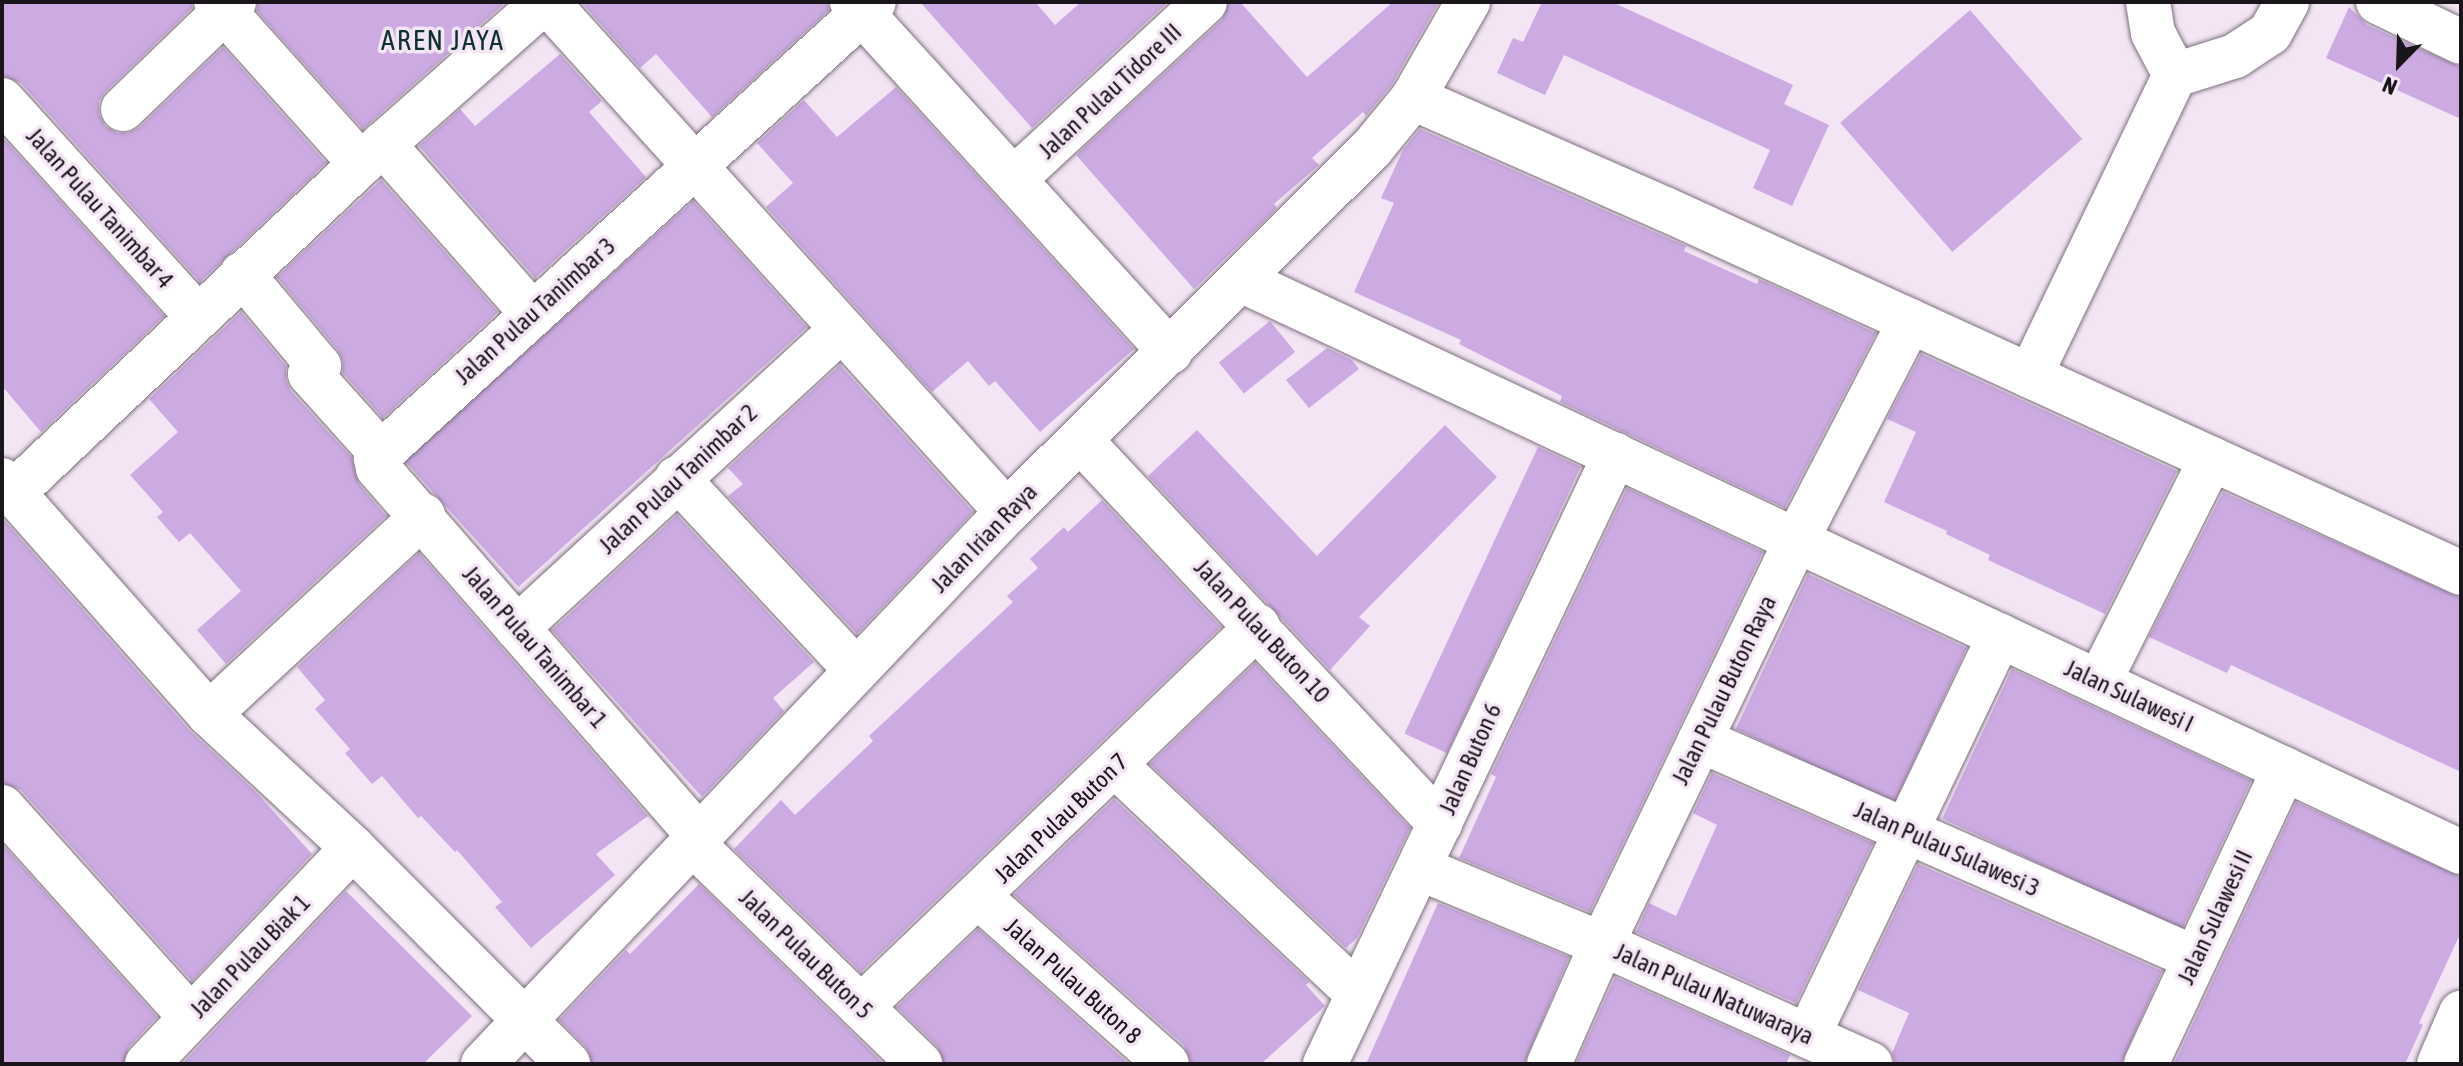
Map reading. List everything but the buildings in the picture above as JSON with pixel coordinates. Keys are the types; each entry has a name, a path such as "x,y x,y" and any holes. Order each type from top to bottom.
{"street":[{"path":"568,1064 353,848 209,714 8,486 372,154 546,2 1007,512"},
{"name":"Jalan Pulau Tidore III","path":"1014,179 1205,2"},
{"name":"Jalan Irian Raya","path":"483,1064 1007,512 1372,148 1413,98 1468,2"},
{"path":"2148,2 2153,33 2175,75"},
{"path":"2030,376 2175,75 2235,56 2270,33 2287,2"},
{"path":"2378,2 2461,42"},
{"path":"123,109 225,5 533,314"},
{"path":"863,6 1170,352"},
{"name":"Jalan Pulau Tanimbar 3","path":"378,455 696,166 863,6"},
{"path":"1413,98 2461,573"},
{"name":"Jalan Pulau Tanimbar 4","path":"2,100 197,316"},
{"name":"Jalan Pulau Tanimbar 1","path":"242,274 319,366 310,374 378,455 378,468 423,516 695,839"},
{"name":"Jalan Sulawesi I","path":"1241,280 2461,852"},
{"name":"Jalan Pulau Buton Raya","path":"1549,1064 1602,944 1796,541 1910,321"},
{"name":"Jalan Pulau Tanimbar 2","path":"517,628 841,330"},
{"name":"Jalan Pulau Buton 10","path":"1081,441 1258,626 1440,824"},
{"name":"Jalan Buton 6","path":"1325,1064 1615,455"},
{"path":"2099,682 2211,459"},
{"path":"677,478 856,670"},
{"path":"209,714 423,516"},
{"name":"Jalan Pulau Buton 7","path":"861,1007 1258,626"},
{"path":"1808,1036 2000,636"},
{"name":"Jalan Pulau Sulawesi 3","path":"1700,740 2195,958"},
{"path":"1115,765 1358,994"},
{"name":"Jalan Sulawesi II","path":"2146,1064 2284,769"},
{"path":"2,807 191,1018"},
{"name":"Jalan Pulau Buton 5","path":"695,839 920,1064"},
{"name":"Jalan Pulau Biak 1","path":"147,1064 353,848"},
{"path":"1419,868 1602,944"},
{"name":"Jalan Pulau Buton 8","path":"979,897 1167,1064"},
{"name":"Jalan Pulau Natuwaraya","path":"1602,944 1870,1064"},
{"path":"2439,1064 2461,1013"}],"district":[{"name":"AREN JAYA","path":"443,40"}]}
